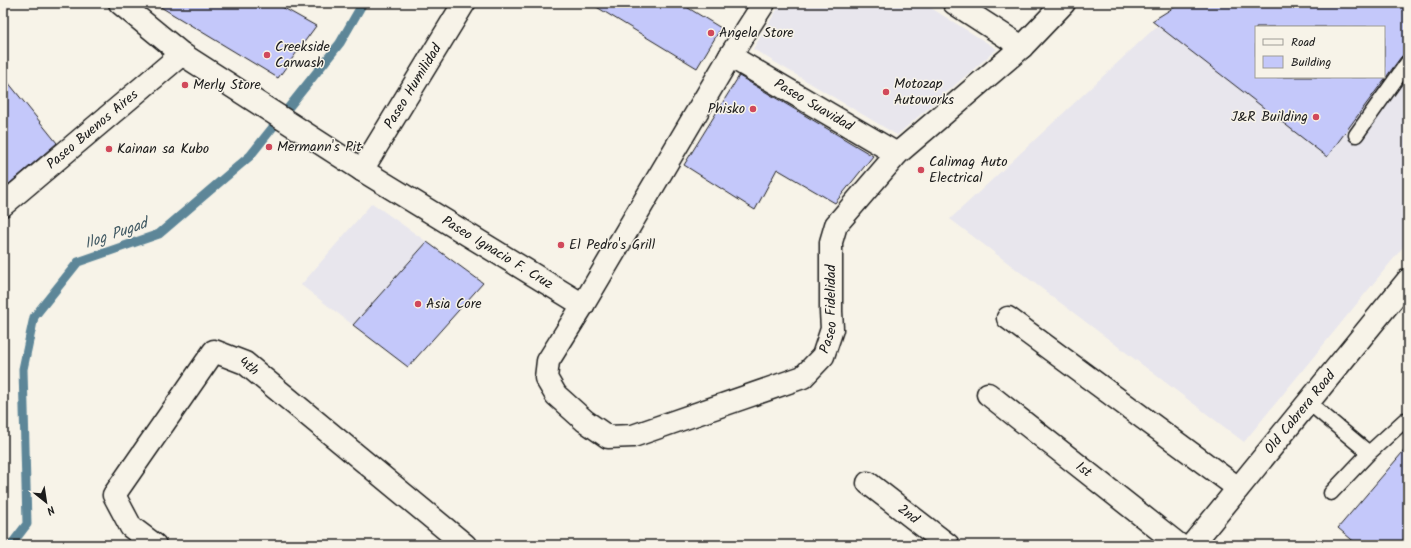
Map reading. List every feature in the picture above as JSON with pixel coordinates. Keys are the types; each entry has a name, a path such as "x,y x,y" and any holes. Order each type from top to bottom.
{"street":[{"name":"Paseo Ignacio F. Cruz","path":"120,3 182,54 362,170 582,305"},
{"name":"Paseo Humilidad","path":"362,170 464,3"},
{"path":"582,305 730,56 764,3"},
{"path":"954,3 1022,47"},
{"name":"Paseo Fidelidad","path":"582,305 548,361 546,378 556,394 585,421 608,437 634,436 803,377 823,356 832,329 831,242 836,225 896,154 1022,47 1064,3"},
{"name":"Paseo Buenos Aires","path":"3,205 182,54"},
{"name":"Paseo Suavidad","path":"730,56 896,154"},
{"name":"Old Cabrera Road","path":"1192,545 1408,280"},
{"path":"1008,318 1238,488"},
{"name":"4th","path":"155,545 131,527 114,495 214,351 245,363 465,545"},
{"name":"1st","path":"988,394 1179,545"},
{"name":"2nd","path":"868,483 948,545"}],"lane":[{"path":"1356,135 1408,62"},
{"path":"1308,402 1369,453"},
{"path":"1331,493 1369,453 1405,420"}],"shaded area":[{"name":"Motozap Autoworks","path":"781,3 923,3 997,49 897,135 753,49"},
{"path":"1408,3 1408,241 1244,442 950,219 1158,25"},
{"path":"372,203 427,242 353,325 301,285"}],"building":[{"name":"Creekside Carwash","path":"154,3 275,3 316,26 278,78"},
{"path":"590,3 680,3 721,28 697,68"},
{"name":"J&R Building","path":"1181,3 1408,3 1408,51 1401,57 1327,157 1152,21"},
{"path":"3,76 57,143 3,189"},
{"path":"739,76 873,156 835,203 777,169 755,210 684,165"},
{"name":"Asia Core","path":"427,242 483,283 408,367 353,325"},
{"path":"1408,446 1408,545 1358,545 1338,528"}],"waterway":[{"name":"Ilog Pugad","path":"11,545 27,524 23,369 34,317 78,262 159,234 250,156 340,43 363,3"}],"place":[{"name":"Angela Store","path":"711,33"},
{"name":"Creekside Carwash","path":"267,55"},
{"name":"Merly Store","path":"185,85"},
{"name":"Motozap Autoworks","path":"886,92"},
{"name":"Phisko","path":"753,109"},
{"name":"J&R Building","path":"1316,117"},
{"name":"Mermann's Pit","path":"269,147"},
{"name":"Kainan sa Kubo","path":"109,149"},
{"name":"Calimag Auto Electrical","path":"921,170"},
{"name":"El Pedro's Grill","path":"561,245"},
{"name":"Asia Core","path":"418,304"}]}
